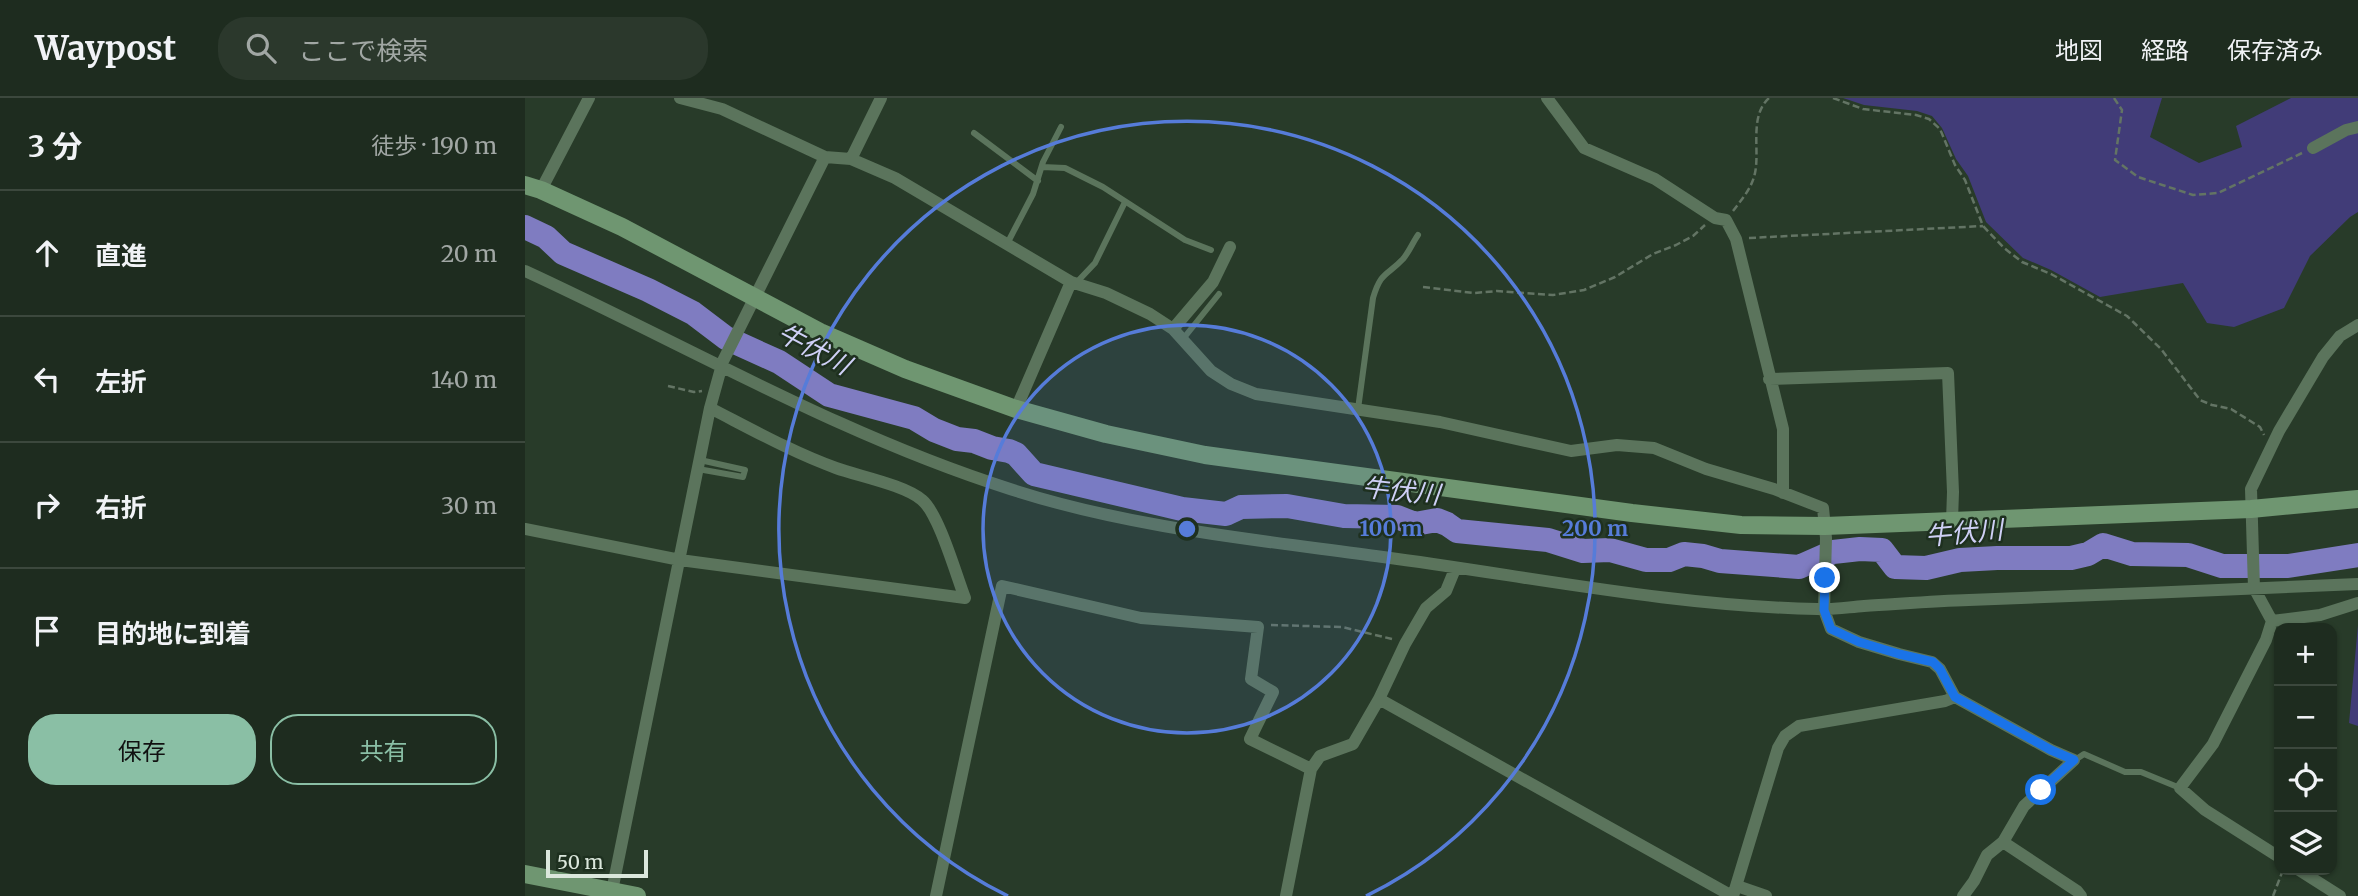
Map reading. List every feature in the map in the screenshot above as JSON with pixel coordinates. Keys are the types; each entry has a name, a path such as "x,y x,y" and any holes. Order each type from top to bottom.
{"street":[{"path":"589,98 533,188 622,227 753,302 905,369 1016,410 1106,434 1205,455 1646,514 1825,532 1952,521 2251,514 2358,499"},
{"path":"680,98 724,104 825,156 851,159 895,178 1074,282 1150,314 1173,329 1211,372 1256,394 1440,422 1571,451 1617,446 1654,448 1706,469 1823,508 1825,604 1831,629 1859,642 1933,662 1940,669 1955,697 2074,760 2024,806 2003,842 1987,855 1963,896"},
{"path":"851,159 881,98"},
{"path":"1546,98 1584,148 1655,179 1721,219 1735,239 1783,429 1783,493"},
{"path":"2313,148 2346,130 2358,127"},
{"path":"613,891 710,408 722,363 825,156"},
{"path":"1173,329 1213,282 1230,247"},
{"path":"525,271 722,363 860,433 905,452 1051,502 1221,535 1423,562 1615,592 1765,607 2358,584"},
{"path":"1016,410 1074,282"},
{"path":"2274,854 2205,810 2180,788 2213,744 2266,640 2272,621 2254,588 2251,489 2271,447 2323,357 2340,336 2358,325"},
{"path":"1769,379 1948,373 1952,521"},
{"path":"525,529 680,560 965,598 939,528 922,499 778,444 710,408"},
{"path":"1286,896 1311,769 1320,756 1353,744 1379,699 1405,644 1426,608 1446,591 1455,569"},
{"path":"936,896 1002,586 1141,618 1258,627 1251,679 1273,692 1250,739 1311,769"},
{"path":"2272,621 2320,615 2358,603"},
{"path":"1734,893 1778,748 1785,736 1799,726 1945,701 1955,697"},
{"path":"1379,699 1734,893 1766,896"},
{"path":"2003,842 2081,896"},
{"path":"525,874 636,896"},
{"path":"2307,875 2340,896"}],"lane":[{"path":"1007,244 1061,127"},
{"path":"974,133 1038,181"},
{"path":"1042,167 1065,168 1104,187 1185,240 1211,250"},
{"path":"1074,282 1095,263 1125,202"},
{"path":"1358,410 1377,285 1385,272 1404,257 1418,235"},
{"path":"1183,340 1219,294"},
{"path":"699,465 745,470 743,477 699,465"},
{"path":"2074,760 2084,754 2125,772 2141,772 2180,788"}],"path":[{"path":"1423,287 1474,293 1497,291 1553,295 1584,290 1615,277 1653,254 1693,236 1721,219 1750,188 1756,172 1758,118 1763,103 1769,98"},
{"path":"1833,98 1863,109 1929,119 1940,129 1955,165 1965,180 1983,226 2004,248 2022,262 2051,274 2127,316 2161,349 2200,400 2231,409 2260,427 2271,447"},
{"path":"2113,98 2122,110 2115,160 2138,177 2193,195 2218,193 2313,148"},
{"path":"1735,239 1983,226"},
{"path":"668,386 695,392 715,389"},
{"path":"1258,627 1342,627 1405,644"},
{"path":"2273,896 2281,875"}],"shaded area":[{"path":"1843,98 2162,98 2150,137 2199,163 2242,147 2236,126 2291,98 2358,98 2358,212 2310,256 2284,308 2234,327 2207,323 2183,283 2100,297 2023,258 1986,222 1968,176 1956,159 1942,128 1932,116 1917,111 1864,105"},
{"path":"2358,625 2358,726 2349,723"}],"waterway":[{"name":"牛伏川","path":"525,227 546,237 563,253 693,313 726,338 779,362 829,395 914,418 957,439 1009,451 1016,454 1034,474 1182,509 1226,514 1241,507 1287,506 1344,516 1397,517 1415,524 1437,520 1457,531 1548,540 1583,551 1610,550 1646,560 1669,560 1684,554 1720,561 1799,567 1833,552 1860,549 1882,550 1895,567 1926,568 1960,560 2071,558 2088,554 2103,545 2132,554 2188,555 2222,566 2288,566 2358,555"}],"route":[{"path":"1825,578 1824,610 1831,629 1859,642 1933,662 1940,669 1955,697 2074,760 2041,790"}]}
